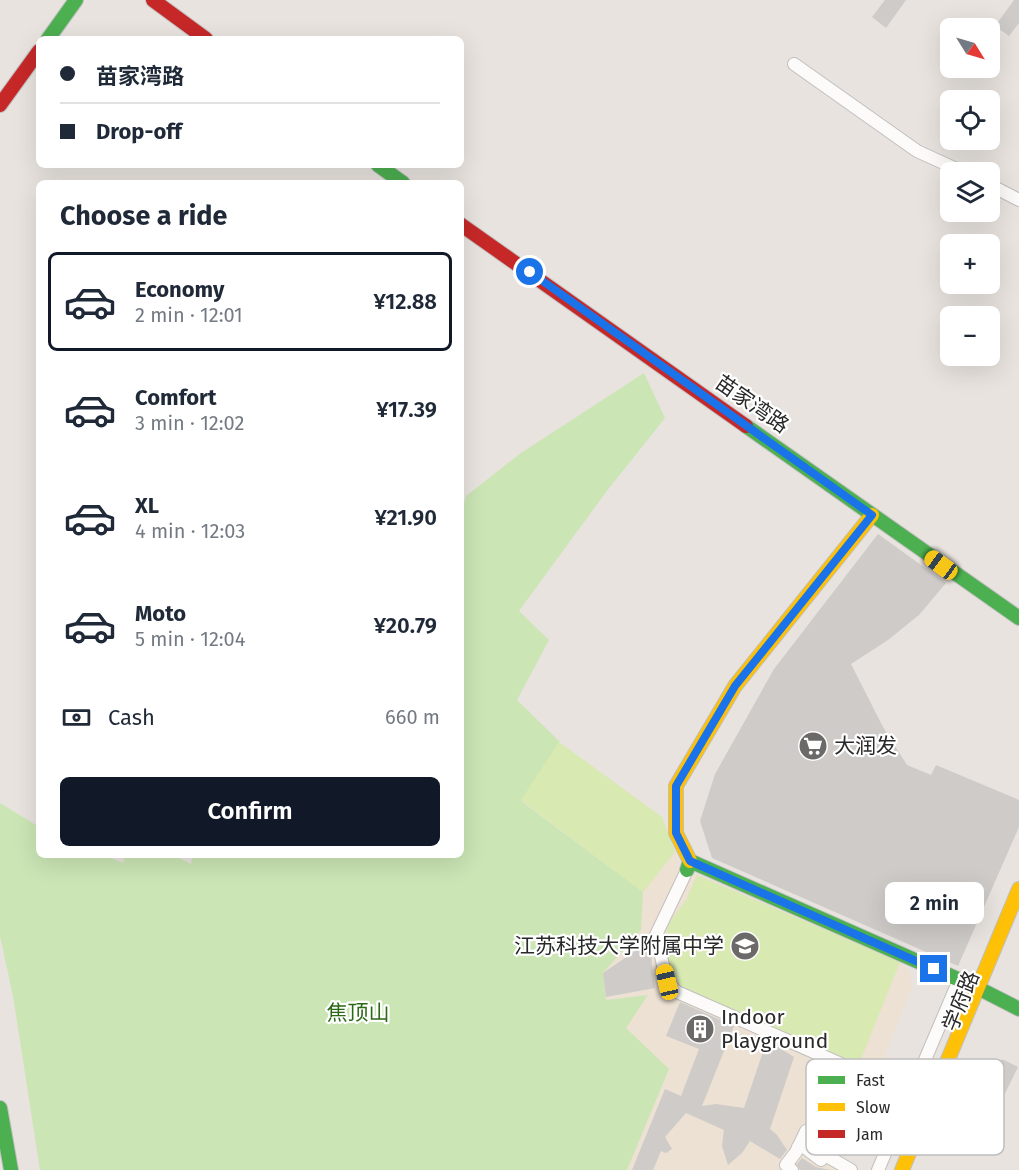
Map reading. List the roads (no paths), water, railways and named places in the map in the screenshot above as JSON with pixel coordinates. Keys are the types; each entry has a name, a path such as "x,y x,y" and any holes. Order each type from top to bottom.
{"street":[{"path":"50,36 76,0"},
{"path":"153,0 202,36"},
{"path":"0,105 36,55"},
{"path":"794,64 916,151 941,162"},
{"path":"382,168 399,180"},
{"path":"1000,190 1019,200"},
{"name":"苗家湾路","path":"464,227 1019,618"},
{"path":"872,515 735,686 676,786 676,833 689,866 959,980 1019,1009"},
{"path":"689,866 656,935 667,982 677,992 830,1059"},
{"name":"学府路","path":"956,1059 1019,890"},
{"name":"学府路","path":"952,1059 1019,915"},
{"path":"925,1059 959,980"},
{"path":"0,1108 11,1170"},
{"path":"792,1170 786,1165 806,1131"},
{"path":"798,1147 806,1149"},
{"path":"814,1155 821,1160 825,1155 851,1170"},
{"path":"878,1170 884,1155"},
{"name":"学府路","path":"902,1170 909,1155"},
{"name":"学府路","path":"914,1170 920,1155"}],"place":[{"name":"大润发","path":"813,746"},
{"name":"江苏科技大学附属中学","path":"745,946"},
{"name":"Indoor Playground","path":"700,1029"}],"park label":[{"name":"焦顶山","path":"358,1013"}]}
